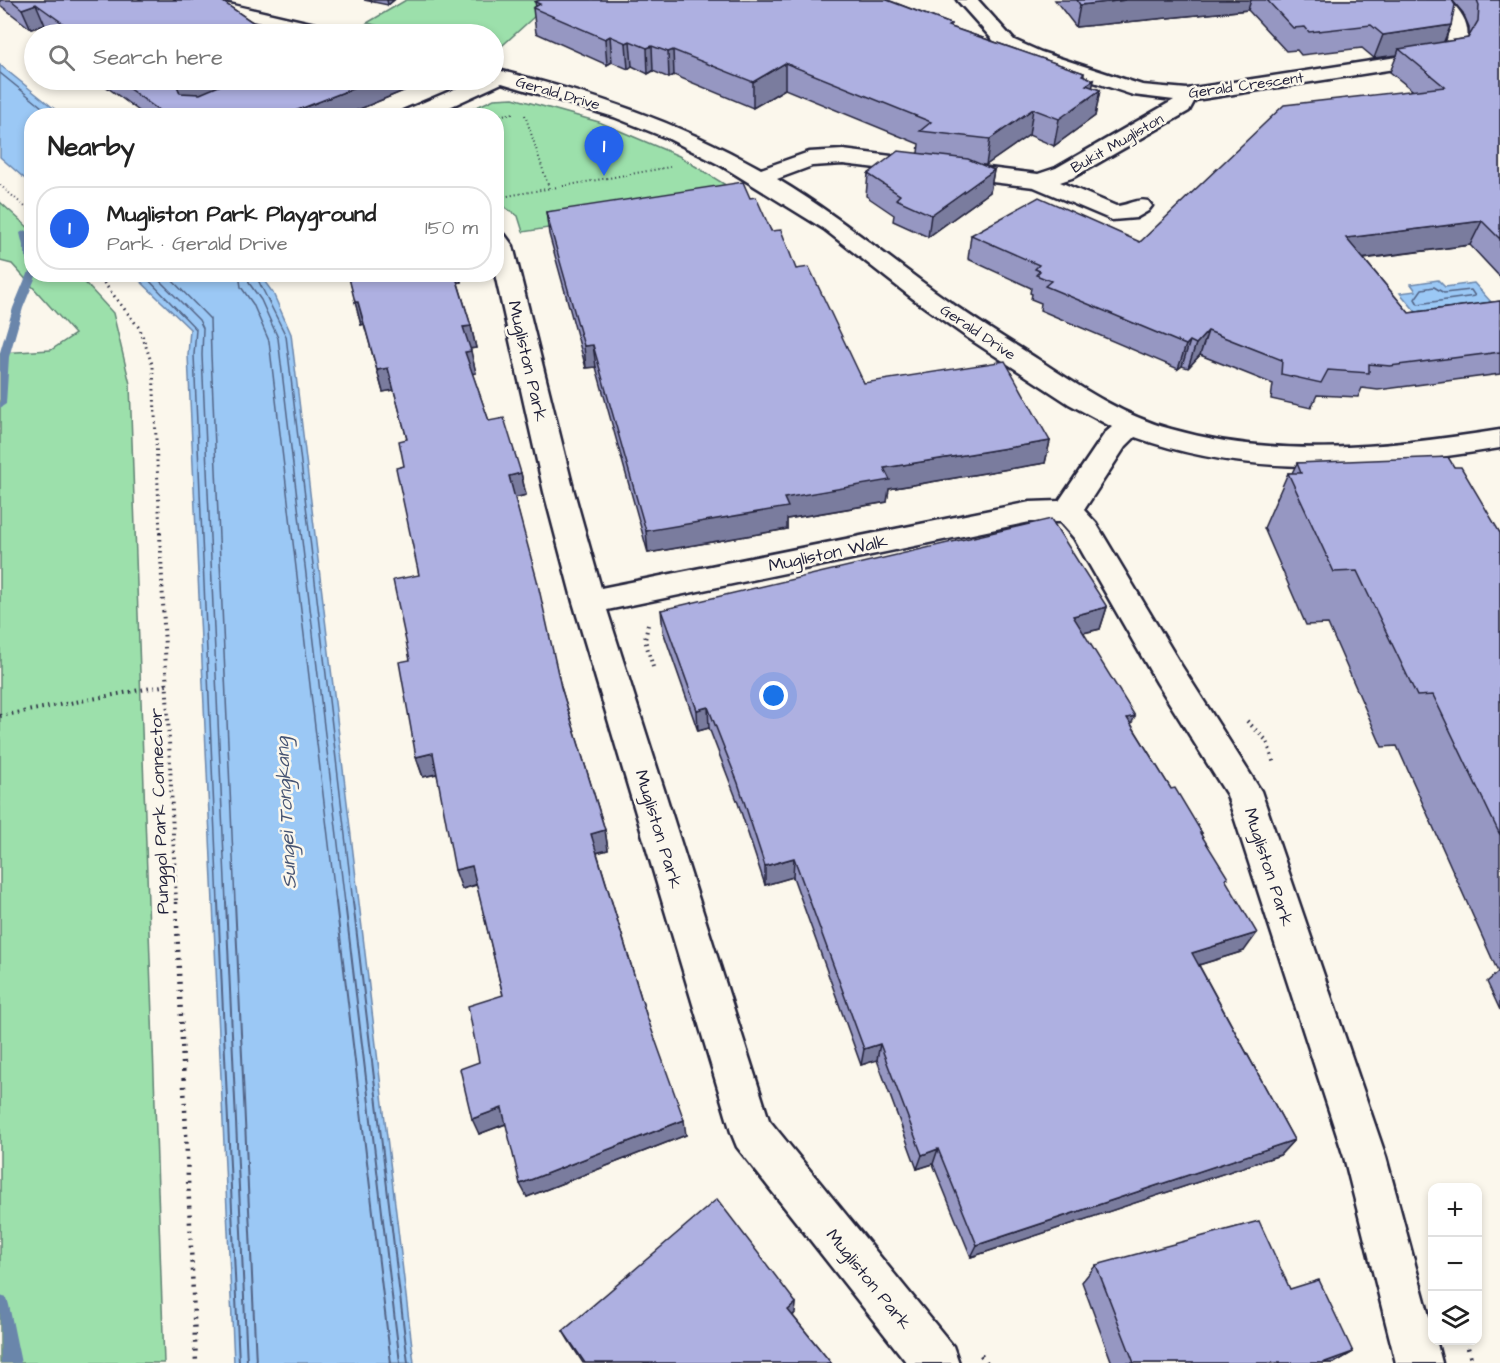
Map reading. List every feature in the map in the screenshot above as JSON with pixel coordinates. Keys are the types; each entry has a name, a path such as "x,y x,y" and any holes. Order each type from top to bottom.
{"street":[{"path":"185,0 290,24"},
{"name":"Gerald Crescent","path":"967,0 1007,44 1034,56 1140,91 1187,95 1450,55 1460,36 1455,14 1438,0"},
{"name":"Gerald Drive","path":"504,78 624,113 711,152 761,178 835,226 927,297 1080,400 1162,436 1225,450 1285,456 1397,454 1500,439"},
{"path":"428,108 467,90"},
{"name":"Bukit Mugliston","path":"1039,181 1064,173 1181,106 1187,95"},
{"name":"Bukit Mugliston","path":"761,178 809,159 843,157 1039,181 1112,213 1128,213 1140,206"},
{"name":"Mugliston Park","path":"504,259 589,602 752,1132 936,1363"},
{"path":"1068,511 1115,440 1131,424"},
{"name":"Mugliston Park","path":"1068,511 1085,531 1169,675 1243,791 1365,1156 1419,1363"},
{"name":"Mugliston Walk","path":"589,602 1029,512 1068,511"}],"path":[{"path":"504,115 524,112 549,188"},
{"path":"504,196 677,165"},
{"path":"0,185 24,206"},
{"name":"Punggol Park Connector","path":"103,282 140,329 153,368 196,1363"},
{"path":"642,591 650,618 645,640 655,674"},
{"path":"0,716 167,685"},
{"path":"1467,1345 1472,1363"},
{"path":"979,1354 987,1363"}],"green space":[{"path":"406,0 557,0 547,5 504,44 504,24 367,23"},
{"path":"513,98 599,122 679,156 745,197 523,232 518,216 504,207 504,108 474,108 494,99"},
{"path":"0,202 24,224 24,277 12,264 0,261"},
{"path":"28,282 84,282 113,313 130,384 164,1363 0,1363 0,353 51,350 75,334"}],"water":[{"path":"0,65 24,84 24,90 31,90 53,108 24,108 24,178 0,157"},
{"path":"1438,280 1445,287 1474,283 1491,302 1416,312 1400,293 1416,291 1411,284"},
{"name":"Sungei Tongkang","path":"141,282 265,282 273,293 291,334 414,1363 234,1363 188,355 190,329"}],"building":[{"path":"11,0 220,0 255,24 64,24 36,4 22,9"},
{"path":"540,0 887,0 951,24 948,26 1084,73 1082,75 1094,80 1086,85 1100,90 1059,119 1033,109 990,139 920,131 931,122 785,63 753,82 673,50 668,52 652,46 647,48 610,36 605,39 533,8 540,4 535,2"},
{"path":"1077,0 1126,0 1080,5"},
{"path":"1267,0 1452,0 1455,5 1451,25 1383,35 1371,25 1309,32 1305,27 1293,28"},
{"path":"1477,0 1500,0 1500,239 1482,221 1346,238 1409,313 1500,301 1500,352 1390,366 1369,364 1369,373 1328,370 1321,383 1281,374 1282,360 1208,331 1196,344 1190,341 1186,345 1045,286 1051,281 1036,275 1040,271 1035,269 1039,265 971,235 1039,197 1140,242 1284,105 1445,87 1399,49 1468,38 1478,21"},
{"path":"131,90 179,90 180,93 200,94 209,90 349,90 303,108 156,108"},
{"path":"898,151 968,159 994,170 931,215 896,199 900,195 868,174"},
{"path":"743,182 750,198 756,197 771,231 781,230 796,269 809,267 864,383 1005,361 1050,441 884,468 890,480 784,498 788,507 646,531 593,345 584,346 546,212"},
{"path":"350,282 457,282 471,326 463,327 471,351 465,352 489,421 504,418 521,473 509,476 537,580 561,687 605,830 591,834 646,1014 684,1120 520,1184 502,1108 472,1119 460,1069 479,1062 468,1006 503,995 472,866 455,870 433,753 416,757 399,662 410,660 393,580 419,575 396,468 404,466 399,441 407,439 388,368 377,370 358,302 355,302"},
{"path":"1448,457 1454,467 1461,467 1500,533 1500,835 1433,695 1417,696 1357,571 1334,572 1288,473 1301,473 1297,463"},
{"path":"1051,519 1107,607 1073,616 1135,716 1127,718 1171,789 1175,788 1228,878 1225,879 1257,933 1192,953 1294,1140 977,1245 938,1149 922,1155 880,1044 864,1049 794,858 765,866 738,783 708,707 697,710 661,610"},
{"path":"717,1199 796,1303 788,1310 831,1363 585,1363 563,1331"},
{"path":"1259,1221 1290,1289 1319,1280 1353,1352 1325,1363 1134,1363 1096,1265"}],"waterway":[{"path":"0,404 4,357 18,308 29,282"},
{"path":"0,1305 11,1363"}],"place":[{"name":"Mugliston Park Playground","path":"604,176"}]}
